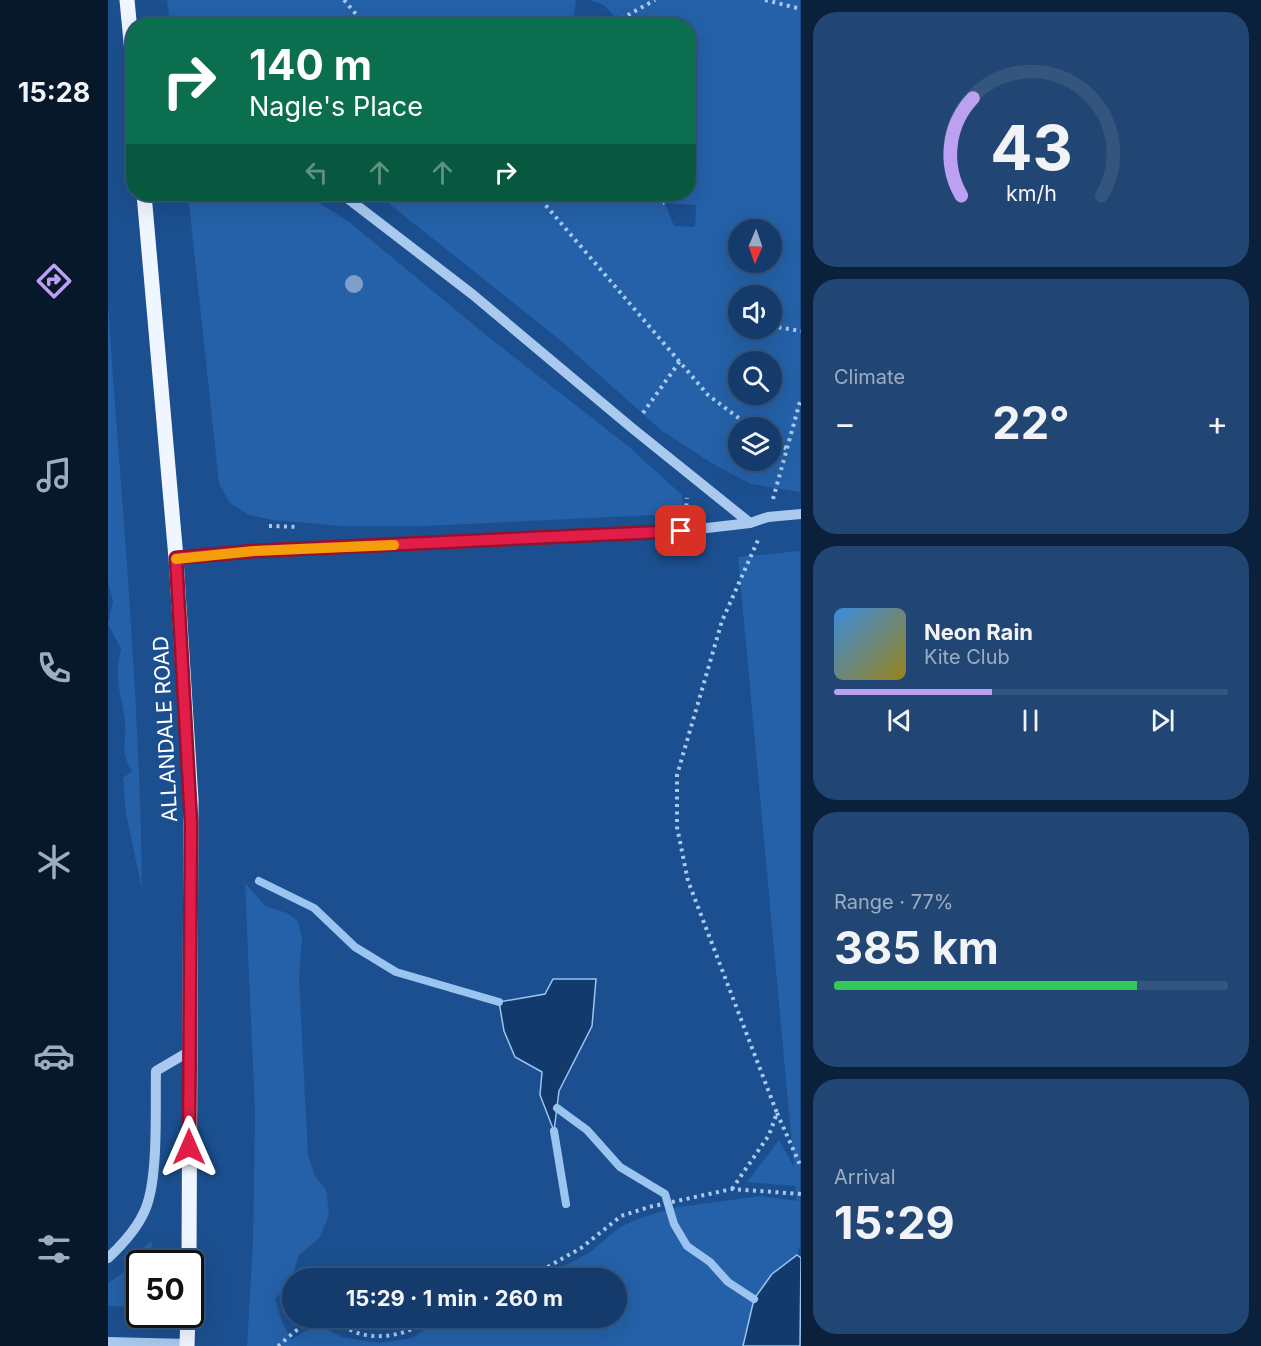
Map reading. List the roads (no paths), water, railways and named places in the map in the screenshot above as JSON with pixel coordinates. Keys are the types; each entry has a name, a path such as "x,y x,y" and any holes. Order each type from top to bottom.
{"main road":[{"path":"127,0 129,18"},
{"name":"ALLANDALE ROAD","path":"145,201 176,558 191,800 189,1250"},
{"path":"188,1328 188,1345"}],"street":[{"path":"351,201 472,294 750,523"},
{"path":"176,558 254,551 681,531 801,514"},
{"path":"108,1258 126,1241 145,1210 152,1184 156,1071 190,1051"},
{"path":"108,1342 188,1345"}],"waterway":[{"path":"259,881 314,908 355,947 396,972 499,1002"},
{"path":"557,1108 587,1130 620,1167 665,1194 674,1224 687,1246 710,1262 728,1282 754,1299"},
{"path":"554,1131 566,1204"}]}
